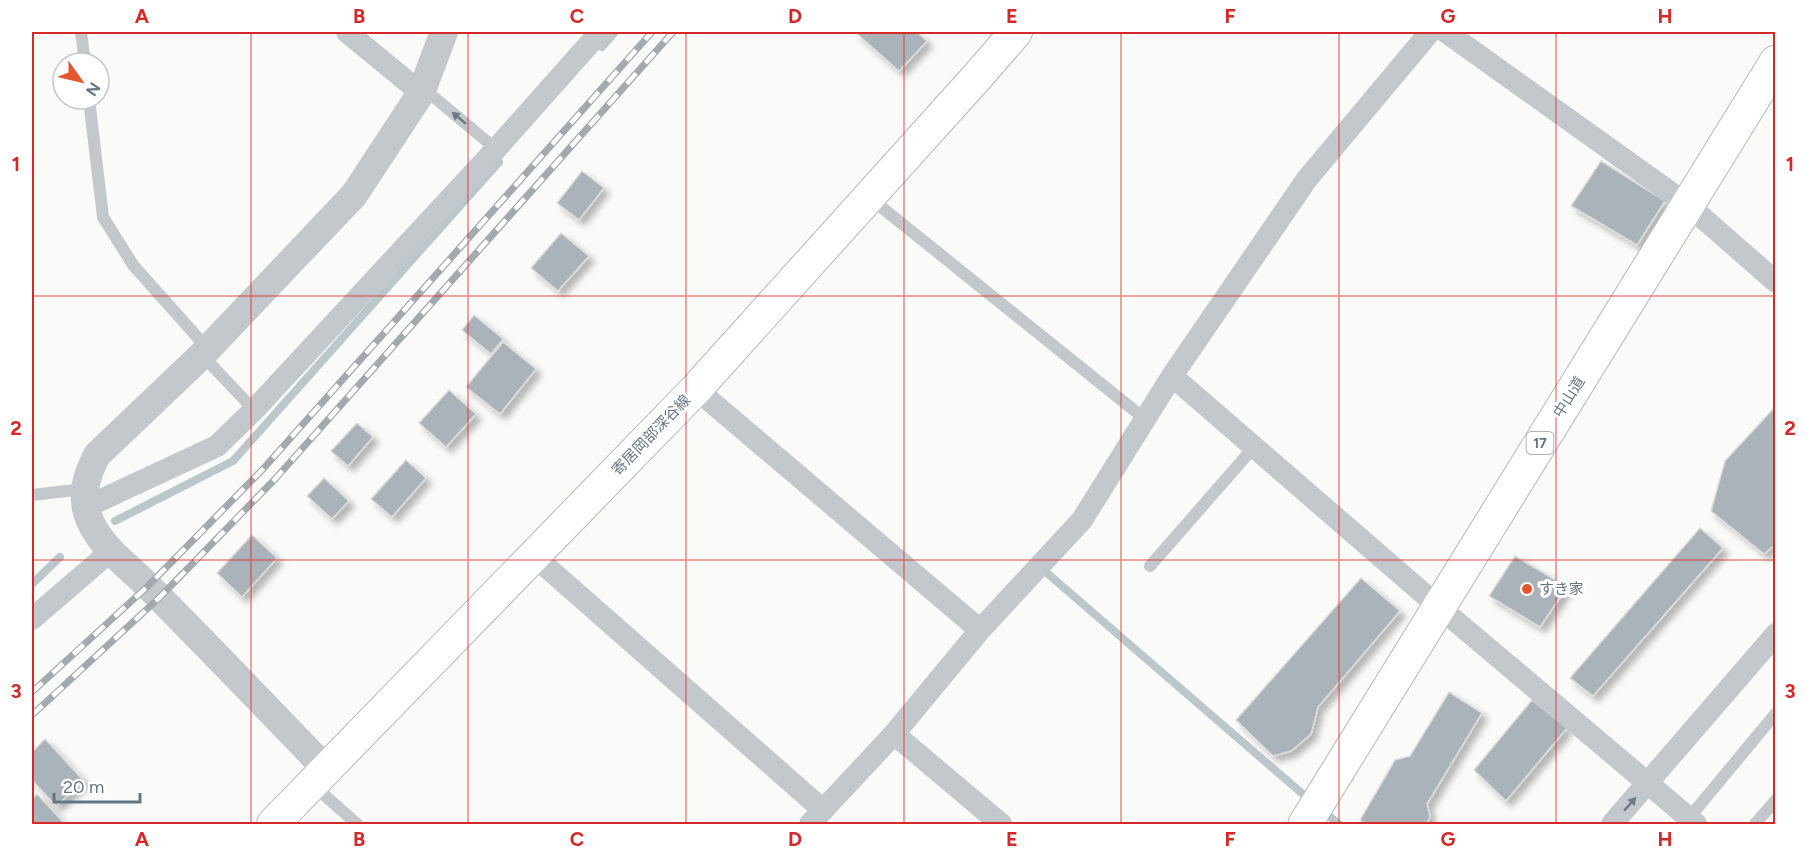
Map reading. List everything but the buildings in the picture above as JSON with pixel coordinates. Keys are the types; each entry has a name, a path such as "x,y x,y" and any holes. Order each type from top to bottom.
{"highway":[{"name":"中山道","path":"1305,825 1776,62"}],"main road":[{"name":"寄居岡部深谷線","path":"273,825 696,389 1016,32"}],"street":[{"path":"347,32 422,90"},
{"path":"319,777 148,586 111,551 92,525 85,498 88,472 97,455 205,351 354,195 422,90 444,32"},
{"path":"85,498 217,446 254,410 496,149 600,32"},
{"path":"534,556 817,817 894,734 980,630 1082,520 1172,376 1307,179 1430,32"},
{"path":"1446,32 1688,205 1776,282"},
{"path":"1172,376 1439,607 1693,821"},
{"path":"696,389 980,630"},
{"path":"32,619 111,551"},
{"path":"1612,825 1776,634"},
{"path":"894,734 1001,825"}],"lane":[{"path":"81,32 83,51"},
{"path":"422,90 496,149"},
{"path":"90,111 103,216 133,266 254,410"},
{"path":"869,197 1145,419"},
{"path":"1150,566 1254,447"},
{"path":"32,495 85,498"},
{"path":"1693,821 1776,713"},
{"path":"319,777 357,825"},
{"path":"1755,825 1776,800"}],"waterway":[{"path":"602,47 615,32"},
{"path":"115,521 233,461 499,162"},
{"path":"32,584 60,557"},
{"path":"1040,567 1312,802"},
{"path":"1321,810 1339,824"}],"railway":[{"path":"32,692 148,586 263,469 652,32"},
{"path":"32,715 159,598 276,478 673,32"}],"place":[{"name":"すき家","path":"1527,589"}]}
